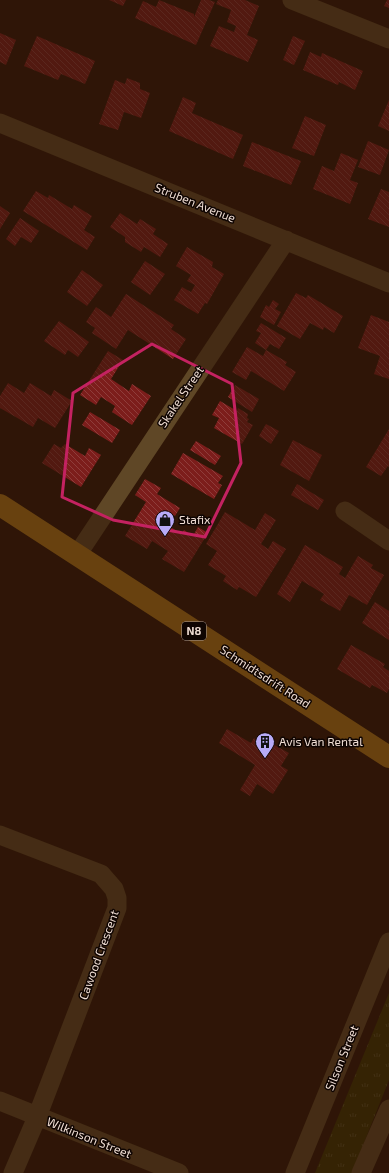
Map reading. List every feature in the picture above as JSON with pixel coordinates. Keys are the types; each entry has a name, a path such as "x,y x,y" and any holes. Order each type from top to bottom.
{"highway":[{"name":"Schmidtsdrift Road","path":"0,505 389,757"}],"street":[{"path":"292,0 389,39"},
{"name":"Struben Avenue","path":"0,123 389,283"},
{"name":"Skakel Street","path":"77,555 286,240"},
{"path":"345,511 389,541"},
{"name":"Cawood Crescent","path":"0,835 101,874 114,889 117,908 37,1117 13,1173"},
{"name":"Silson Street","path":"295,1173 389,942"},
{"name":"Wilkinson Street","path":"0,1101 179,1173"},
{"path":"361,1173 389,1109"}],"highlighted area":[{"path":"152,344 232,384 241,463 205,537 113,520 62,497 73,393"}],"green space":[{"path":"389,993 389,1080 352,1173 315,1173"}],"building":[{"path":"109,0 126,0 123,6"},
{"path":"159,0 194,14 194,17 201,0 215,2 196,45 135,18 143,1 156,7"},
{"path":"218,0 245,0 259,6 247,35 258,40 248,62 210,46 219,26 234,32 236,26 227,22 231,10 216,4"},
{"path":"387,0 389,0 389,8 384,6"},
{"path":"0,33 16,40 6,65 0,62"},
{"path":"37,36 95,61 85,84 61,74 58,80 24,66"},
{"path":"293,36 305,41 294,65 283,60"},
{"path":"310,52 321,57 322,53 363,71 355,90 339,82 338,85 303,70"},
{"path":"127,78 140,83 140,89 150,93 141,118 124,112 118,130 99,124 115,80 125,84"},
{"path":"183,97 196,103 192,113 243,135 233,159 169,131"},
{"path":"389,100 389,131 378,126"},
{"path":"305,116 326,125 314,156 292,148"},
{"path":"368,141 389,150 380,175 358,167"},
{"path":"252,142 301,161 291,185 243,166"},
{"path":"341,153 358,160 350,180 358,183 350,204 313,189 322,166 334,171"},
{"path":"381,189 389,192 389,227 368,219"},
{"path":"36,191 48,198 49,195 72,209 74,205 92,216 84,230 95,237 87,250 23,211"},
{"path":"0,206 10,213 0,229"},
{"path":"120,213 137,224 140,219 156,229 153,234 168,244 160,257 144,247 141,252 125,242 125,237 110,227"},
{"path":"20,218 39,231 31,243 21,237 15,246 6,239"},
{"path":"187,247 213,262 212,267 224,274 207,304 205,303 198,314 174,300 182,287 191,292 195,285 187,281 191,275 176,266"},
{"path":"145,261 165,274 150,295 131,282"},
{"path":"82,270 103,285 87,306 67,292"},
{"path":"296,293 306,298 308,295 343,316 334,333 324,327 323,330 310,323 300,339 277,326"},
{"path":"126,294 174,325 171,329 186,339 173,359 128,330 116,349 92,333 95,328 86,322 96,307 111,317"},
{"path":"273,300 279,304 275,309 281,312 274,325 260,317 266,305 269,307"},
{"path":"371,315 389,322 389,379 374,374 380,356 358,348"},
{"path":"59,321 89,342 78,357 68,350 65,355 44,341"},
{"path":"261,323 286,338 279,349 270,344 266,350 255,343 261,333 256,331"},
{"path":"247,347 263,356 266,350 287,362 285,365 296,372 284,391 251,371 246,380 232,372"},
{"path":"108,351 123,360 111,379 129,391 132,384 151,396 132,425 112,412 115,406 101,397 96,405 80,395"},
{"path":"8,383 24,393 30,383 51,396 54,390 72,401 55,428 38,418 33,427 0,408 0,396"},
{"path":"235,385 259,399 252,412 228,397"},
{"path":"220,401 237,411 238,408 248,414 247,418 249,419 247,422 253,425 242,444 214,428 219,418 212,415"},
{"path":"90,412 120,430 112,443 82,425"},
{"path":"266,424 279,431 271,444 259,436"},
{"path":"389,429 389,467 388,466 381,476 366,467"},
{"path":"293,440 322,455 309,481 280,465"},
{"path":"196,441 221,456 215,465 190,450"},
{"path":"54,444 61,448 65,444 85,456 89,448 101,455 81,487 42,463"},
{"path":"183,453 223,476 218,483 222,485 214,499 171,474"},
{"path":"145,479 161,488 157,494 180,508 175,516 168,512 162,522 182,534 184,530 193,536 198,527 208,533 184,572 162,559 168,551 152,541 147,549 125,536 146,502 135,495"},
{"path":"297,484 324,500 318,510 291,495"},
{"path":"225,512 255,530 265,513 276,520 261,544 268,549 273,541 286,549 256,597 239,587 237,590 223,581 226,576 208,565 217,551 206,544"},
{"path":"305,545 343,567 339,574 345,578 358,556 373,565 371,568 384,575 367,605 349,595 340,611 320,600 324,594 302,581 290,602 277,594"},
{"path":"375,602 389,611 389,640 362,623"},
{"path":"351,645 385,664 383,667 389,671 389,689 387,693 372,685 370,688 337,669"},
{"name":"Avis Van Rental","path":"227,729 251,743 254,738 265,745 267,741 289,753 281,766 288,770 273,794 257,784 250,796 240,790 255,765 219,743"}],"place":[{"name":"Stafix","path":"165,537"},
{"name":"Avis Van Rental","path":"265,759"}]}
